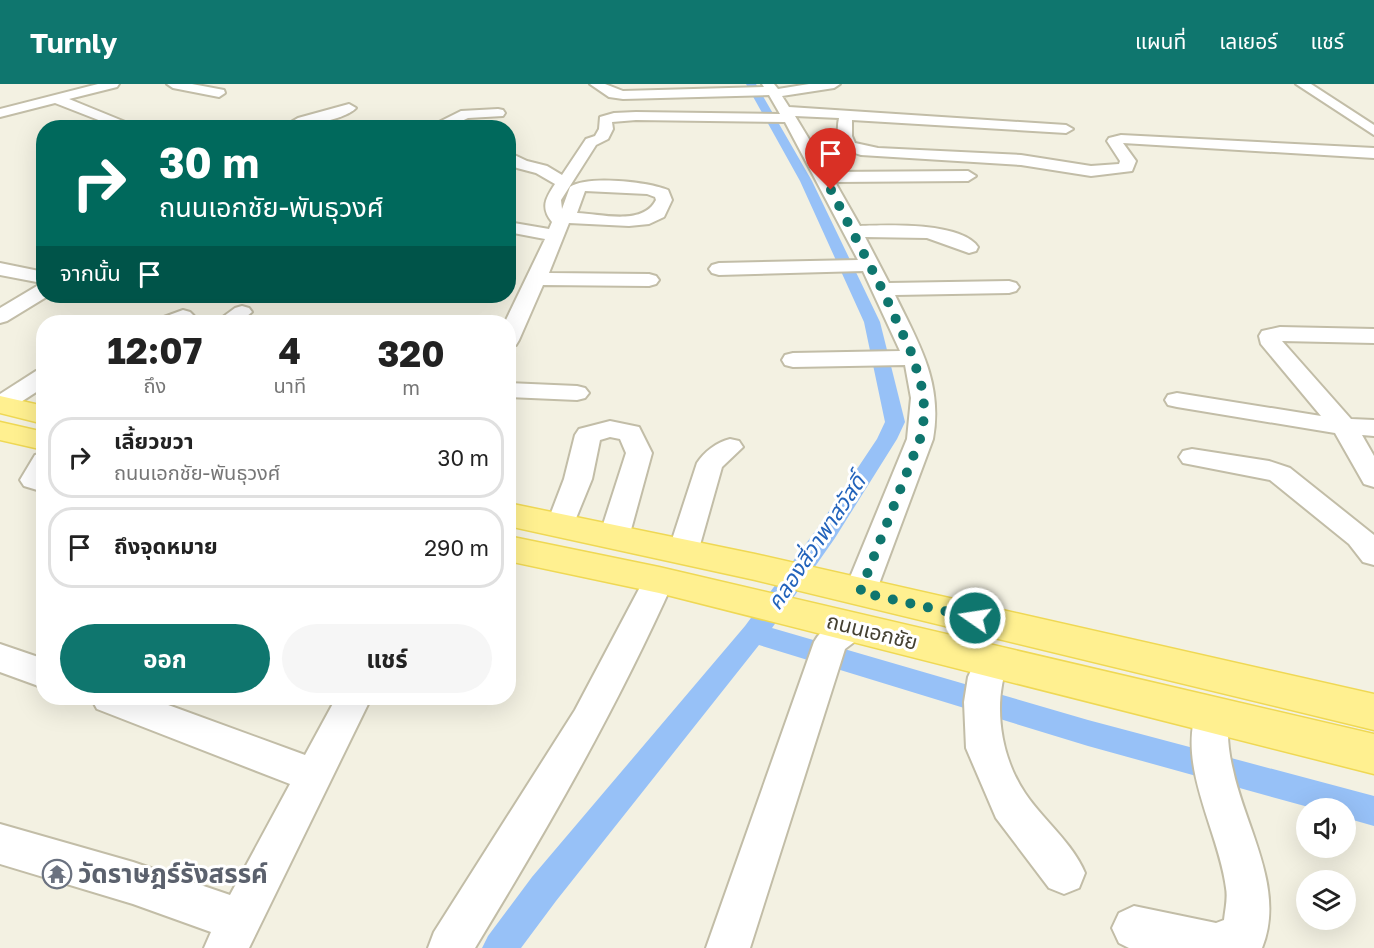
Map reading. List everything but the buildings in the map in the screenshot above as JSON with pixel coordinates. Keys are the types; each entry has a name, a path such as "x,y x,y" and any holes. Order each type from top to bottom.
{"main road":[{"path":"0,413 36,415"},
{"path":"0,413 36,436"},
{"name":"ถนนเอกชัย","path":"516,516 754,567 835,622 986,680 1374,754"},
{"name":"ถนนเอกชัย","path":"516,550 659,580 835,622 1374,712"}],"street":[{"path":"173,84 219,93"},
{"path":"596,84 614,94 638,89 704,93 727,88 776,101 849,115 1066,129"},
{"path":"560,224 553,212 553,200 591,142 601,139 606,129 605,120 614,117 670,123 764,119 776,101 834,84"},
{"path":"1302,84 1374,131"},
{"path":"0,111 112,86"},
{"path":"704,93 708,113"},
{"path":"0,98 14,102 0,111"},
{"path":"57,99 112,120"},
{"path":"728,948 835,622 920,439 925,413 921,383 905,358 882,289 863,266 853,232 824,178 776,101"},
{"path":"300,120 321,106"},
{"path":"311,120 349,108"},
{"path":"452,120 466,114 498,113"},
{"path":"849,115 844,119 843,137 847,144 856,150 1020,160 1091,171 1126,168 1128,161 1114,141 1120,140 1374,153"},
{"path":"516,164 541,170 563,182"},
{"path":"824,178 968,176"},
{"path":"824,178 943,179"},
{"path":"516,227 560,224 643,220 658,213 664,200 662,194 650,189 580,187 576,190 560,224 537,279 516,323"},
{"path":"853,232 929,231 955,239 969,247"},
{"path":"719,269 863,266"},
{"path":"0,269 36,276"},
{"path":"537,279 650,280"},
{"path":"882,289 1009,287"},
{"path":"0,317 36,294"},
{"path":"1374,336 1281,334 1270,336 1272,344 1344,427 1374,478"},
{"path":"793,360 905,358"},
{"path":"0,413 36,383"},
{"path":"516,390 577,393"},
{"path":"1177,400 1344,427 1374,428"},
{"path":"560,525 578,479 588,435 610,429 630,433 639,453 614,537"},
{"path":"683,552 710,463 730,447"},
{"path":"1191,457 1269,470 1280,474 1359,537 1374,554"},
{"path":"450,948 555,780 636,634 659,580"},
{"path":"0,658 36,671"},
{"path":"986,680 985,748 1010,805 1064,873"},
{"path":"127,705 314,777"},
{"path":"0,844 134,883 234,939 350,705"},
{"path":"1134,928 1216,945 1245,936 1248,889 1214,771 1211,723"}],"waterway":[{"name":"คลองสี่วาพาสวัสดิ์","path":"751,84 806,181 872,322 895,422 887,439 827,532 754,633"},
{"name":"คลองสี่วาพาสวัสดิ์","path":"500,948 544,889 754,633"},
{"path":"754,633 1088,733 1374,811"}],"place":[{"name":"วัดราษฎร์รังสรรค์","path":"57,874"}],"route":[{"path":"831,190 882,289 911,352 921,383 925,413 920,439 860,592 975,618"}]}
